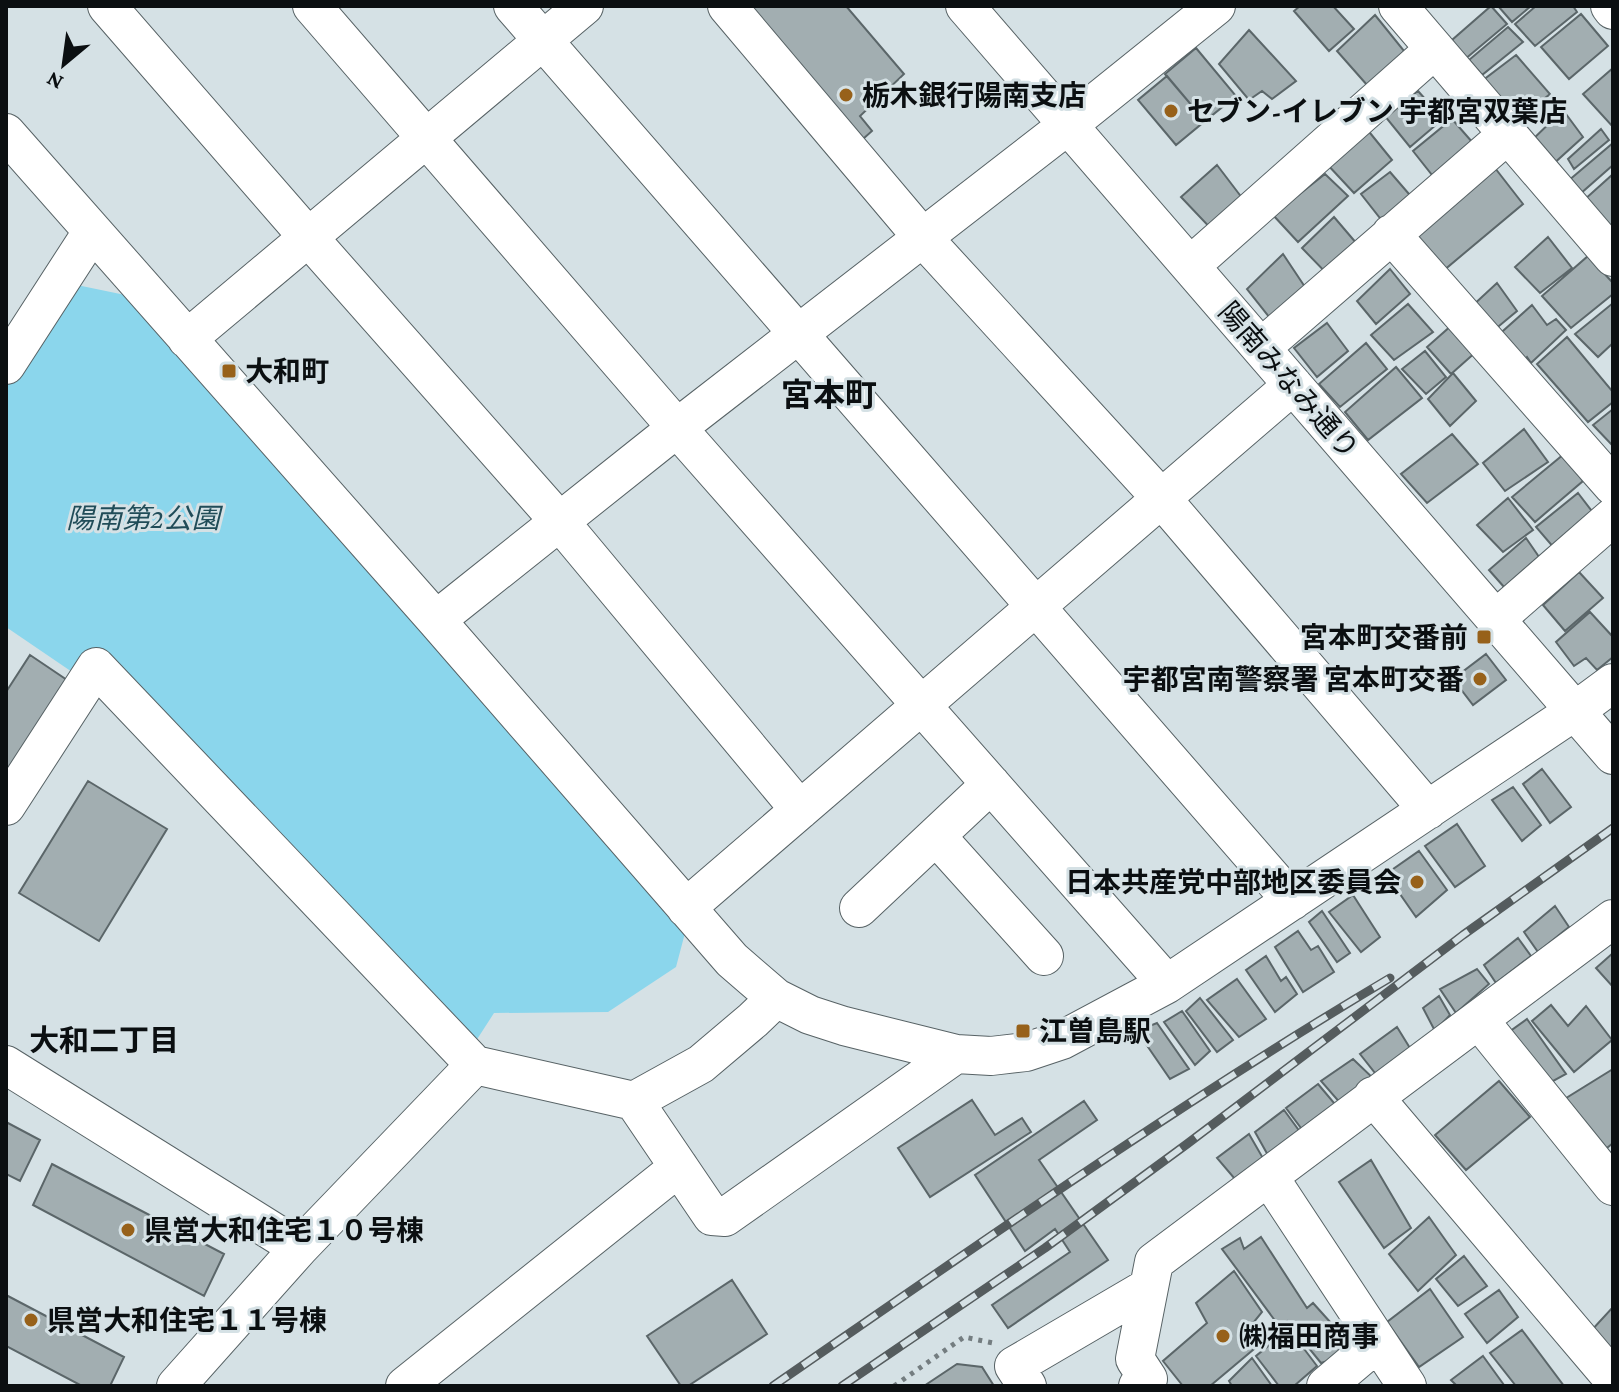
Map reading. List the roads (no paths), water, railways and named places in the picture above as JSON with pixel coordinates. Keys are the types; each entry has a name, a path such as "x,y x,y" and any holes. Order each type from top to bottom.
{"street":[{"path":"107,6 560,522 800,810"},
{"path":"312,6 677,428 1167,984"},
{"path":"513,6 1292,901"},
{"path":"187,339 584,6"},
{"path":"727,6 923,238 1162,499 1428,810"},
{"name":"陽南みなみ通り","path":"965,6 1613,755"},
{"path":"436,620 1216,6"},
{"path":"1398,6 1613,257"},
{"path":"1190,266 1435,49"},
{"path":"6,133 732,960 776,998 810,1015 956,1054 991,1056 1026,1052 1062,1040 1167,984 1613,683"},
{"path":"1261,348 1508,134"},
{"path":"6,365 92,232"},
{"path":"1391,234 1613,486"},
{"path":"686,908 1293,385"},
{"path":"1496,619 1613,517"},
{"path":"6,806 96,667 475,1065 634,1101 701,1064 776,998"},
{"path":"859,908 991,784"},
{"path":"936,836 1044,956"},
{"path":"1146,1384 1135,1359 1154,1262 1613,919"},
{"path":"1479,1020 1613,1186"},
{"path":"634,1101 712,1216 725,1217 956,1054"},
{"path":"6,1065 299,1248"},
{"path":"176,1386 299,1248 475,1065"},
{"path":"1373,1096 1613,1379"},
{"path":"405,1386 679,1167"},
{"path":"1269,1177 1407,1386"},
{"path":"1020,1376 1149,1287"},
{"path":"1326,1386 1378,1342"}],"railway":[{"path":"842,1386 1045,1248 1463,935 1613,828"},
{"path":"773,1386 1155,1126 1390,978"}],"place":[{"name":"栃木銀行陽南支店","path":"846,95"},
{"name":"セブン-イレブン 宇都宮双葉店","path":"1171,111"},
{"name":"大和町","path":"229,371"},
{"name":"宮本町交番前","path":"1484,637"},
{"name":"宇都宮南警察署 宮本町交番","path":"1480,679"},
{"name":"日本共産党中部地区委員会","path":"1417,882"},
{"name":"江曽島駅","path":"1023,1031"},
{"name":"県営大和住宅１０号棟","path":"128,1230"},
{"name":"県営大和住宅１１号棟","path":"31,1320"},
{"name":"㈱福田商事","path":"1223,1336"}],"district":[{"name":"宮本町","path":"829,395"},
{"name":"大和二丁目","path":"104,1041"}],"park label":[{"name":"陽南第2公園","path":"143,518"}]}
